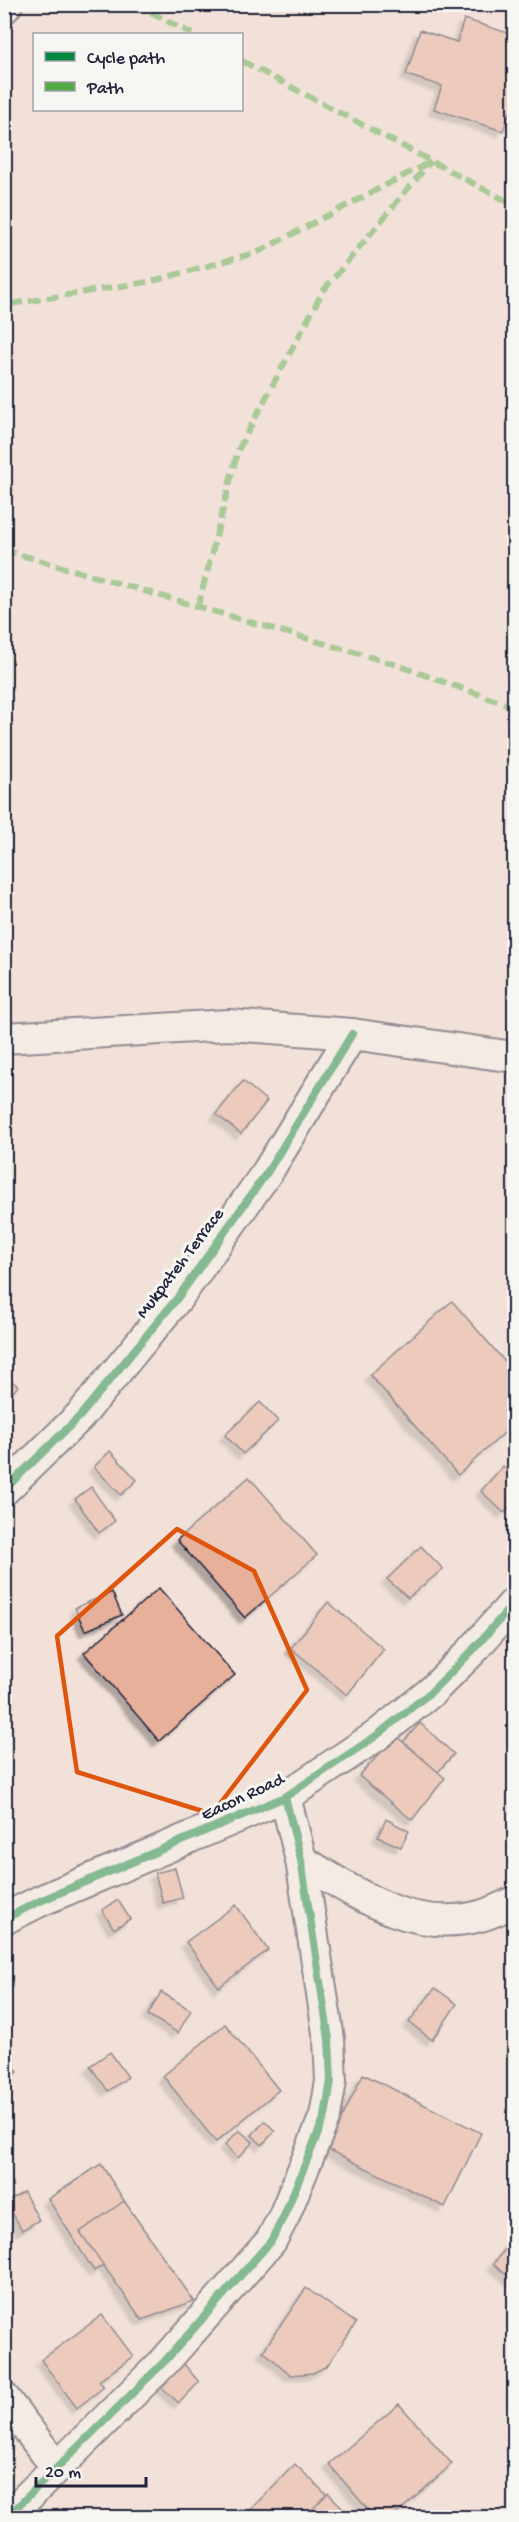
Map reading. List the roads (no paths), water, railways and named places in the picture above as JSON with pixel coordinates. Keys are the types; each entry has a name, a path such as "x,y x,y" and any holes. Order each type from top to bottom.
{"street":[{"path":"4,8 7,4"},
{"path":"4,1038 229,1025 352,1034 514,1057"},
{"name":"Mukpateh Terrace","path":"4,1490 80,1416 179,1296 268,1171 352,1034"},
{"name":"Eacon Road","path":"4,1919 40,1901 285,1797 376,1737 431,1692 471,1652 514,1603"},
{"path":"6,2517 165,2361 271,2241 325,2116 331,2081 328,2040 302,1860 285,1797"},
{"path":"302,1860 378,1906 410,1917 437,1922 481,1916 514,1902"},
{"path":"4,2398 57,2468"}]}
